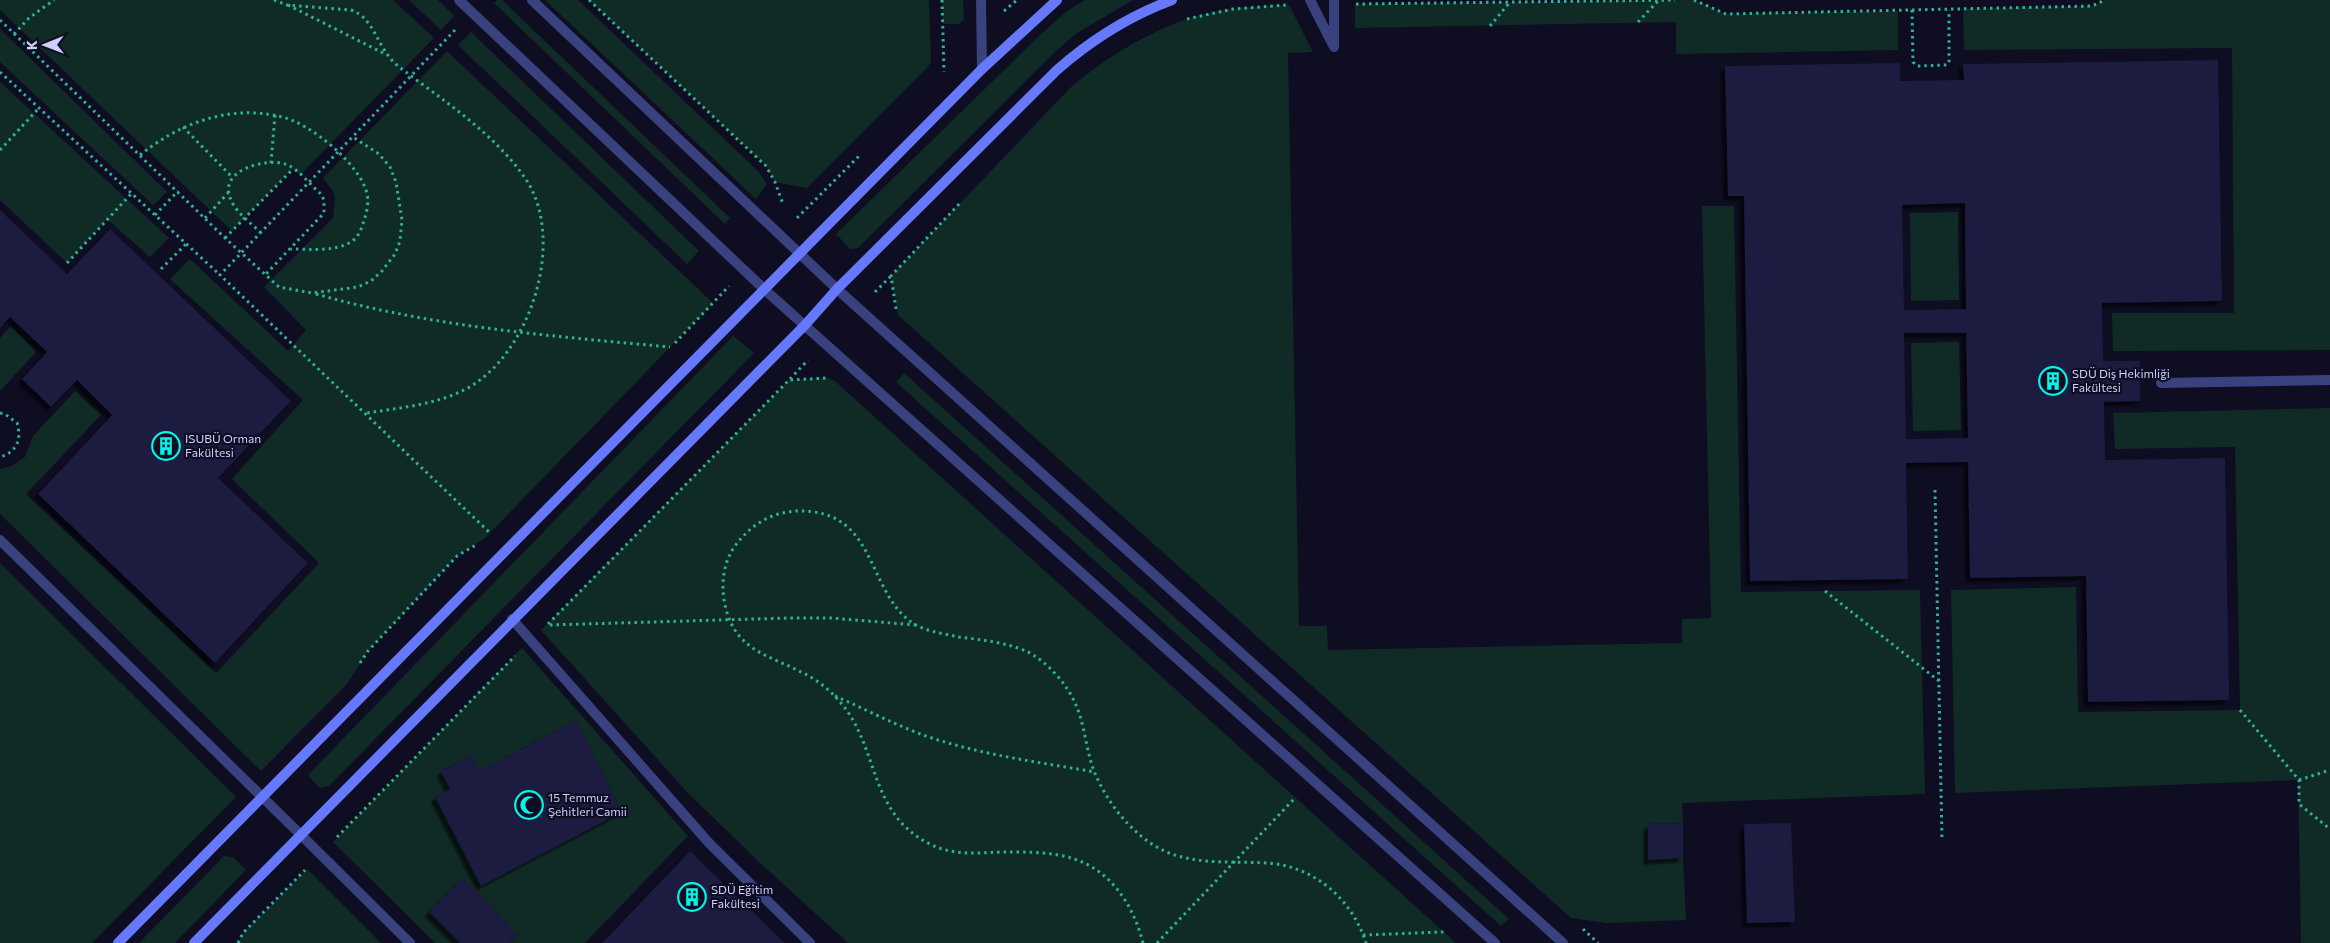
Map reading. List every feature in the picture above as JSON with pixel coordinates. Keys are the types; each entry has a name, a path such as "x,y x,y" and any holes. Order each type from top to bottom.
{"street":[{"path":"459,0 764,288 1495,943"},
{"path":"532,0 799,254 1562,943"},
{"path":"981,0 982,69"},
{"path":"118,943 982,69 1057,0"},
{"path":"194,943 512,619 805,325 838,289 1072,56 1119,25 1172,0"},
{"path":"1310,0 1334,47 1334,0"},
{"path":"2161,383 2330,380"},
{"path":"0,540 410,943"},
{"path":"512,619 709,844 810,943"}],"path":[{"path":"14,34 29,18 54,0"},
{"path":"274,0 388,56 472,122 526,181 535,197 541,214 544,257 533,301 518,332 499,363 482,379 462,391 414,405 366,413"},
{"path":"589,0 766,166 775,182 785,209"},
{"path":"942,0 944,72"},
{"path":"1638,22 1658,0"},
{"path":"1355,4 1675,0"},
{"path":"1694,0 1726,14 2092,6 2105,0"},
{"path":"1490,26 1510,2"},
{"path":"287,5 351,10 360,13 367,19 380,45 388,56"},
{"path":"1178,22 1206,13 1289,5"},
{"path":"1912,10 1913,62 1917,66 1947,65 1949,61 1949,10"},
{"path":"0,20 225,238 280,287 394,313 463,326 670,347"},
{"path":"220,275 441,45"},
{"path":"0,72 220,275 490,533"},
{"path":"0,150 39,108"},
{"path":"140,155 158,141 183,127 202,120 234,114 275,116 290,119 309,129 338,152 356,174 367,194 366,214 359,234 352,242 343,246 290,249"},
{"path":"272,163 275,116"},
{"path":"183,127 232,177"},
{"path":"312,293 345,290 371,281 382,272 395,254 400,240 402,220 400,199 390,167 379,154 353,137"},
{"path":"205,218 228,192 232,177 250,167 272,163 287,164 309,183 324,200 324,213 265,275"},
{"path":"225,238 293,168"},
{"path":"155,215 178,192"},
{"path":"228,192 230,200 261,233"},
{"path":"66,263 132,194"},
{"path":"898,315 891,276 964,199"},
{"path":"162,269 186,244"},
{"path":"829,378 789,380 546,625 831,618 916,625"},
{"path":"0,413 5,414 17,423 19,438 12,451 0,456"},
{"path":"1935,490 1942,840"},
{"path":"1144,943 1134,915 1123,896 1110,881 1076,859 1030,853 968,855 933,845 902,824 883,797 858,730 843,705 824,685 799,670 770,659 749,646 733,627 724,603 723,577 730,553 746,532 766,517 792,510 817,512 841,522 860,539 887,594 901,614 916,625 937,633 997,642 1013,647 1029,653 1058,675 1077,706 1095,772 1117,812 1153,844 1169,853 1193,859 1234,863 1271,863 1306,872 1336,892 1359,922 1366,943"},
{"path":"1824,591 1939,682"},
{"path":"333,842 531,640"},
{"path":"833,694 926,736 948,743 998,755 1095,772"},
{"path":"2240,710 2299,780 2299,804 2330,829"},
{"path":"2299,780 2330,770"},
{"path":"1288,791 1302,804"},
{"path":"1157,943 1295,798"},
{"path":"238,943 243,933 307,869"},
{"path":"1437,926 1450,938"},
{"path":"1363,935 1444,932"}],"green space":[{"path":"0,0 393,0 434,38 300,175 292,169 232,231 0,10"},
{"path":"409,0 438,0 454,16 441,30"},
{"path":"497,0 502,0 730,218 725,224 494,3"},
{"path":"545,0 578,0 759,172 767,184 756,199"},
{"path":"589,0 929,0 931,61 928,67 807,188 775,182 766,166"},
{"path":"942,0 963,0 964,19 959,24 943,24"},
{"path":"1085,0 1133,0 1077,33 1056,51 858,248 850,249 836,234 1041,34 1067,11"},
{"path":"1694,0 1726,14 1898,11 1898,50 1676,54 1676,22 1355,28 1355,4"},
{"path":"2105,0 2330,0 2330,350 2113,351 2112,313 2234,313 2232,48 1964,50 1963,9 2092,6"},
{"path":"1289,5 1313,52 1288,53 1299,626 1327,626 1328,650 1682,643 1682,619 1711,618 1702,206 1734,206 1741,592 1920,590 1925,794 1682,803 1683,823 1648,824 1648,859 1683,858 1686,920 1607,923 1571,918 898,315 891,276 1070,88 1100,64 1150,34 1204,14 1257,6"},
{"path":"0,29 167,192 153,205 0,62"},
{"path":"471,32 699,251 687,264 458,45"},
{"path":"447,51 713,303 485,538 457,556 368,651 347,684 261,771 0,514 0,469 12,466 25,457 33,436 75,391 101,415 26,494 216,673 319,563 232,479 303,400 170,279 190,259 288,351 306,330 264,287 333,218 335,199 333,191 323,178"},
{"path":"0,82 169,238 150,257 107,219 67,263 0,200"},
{"path":"1958,212 1959,300 1911,301 1910,213"},
{"path":"11,326 36,352 0,391 0,338"},
{"path":"733,336 754,353 329,786 319,788 308,775"},
{"path":"1959,342 1961,430 1913,431 1911,343"},
{"path":"904,373 1509,919 1501,926 896,382"},
{"path":"829,378 836,382 1456,943 848,943 760,863 687,792 541,630 789,380"},
{"path":"2330,408 2330,943 2301,943 2298,780 1955,793 1951,590 2076,587 2078,712 2240,710 2235,447 2115,449 2113,413"},
{"path":"0,563 236,797 92,943 0,943"},
{"path":"522,648 688,836 585,943 509,943 518,934 460,943 435,943 333,842","holes":["576,721 622,812 481,885 435,797 450,789 441,771 471,755 479,771"]},
{"path":"224,856 233,857 246,870 175,943 139,943"},
{"path":"307,869 381,943 238,943 243,933"}],"building":[{"name":"SDÜ Diş Hekimliği Fakültesi","path":"2218,60 2222,301 2102,303 2103,361 2140,361 2140,401 2104,402 2105,460 2225,458 2229,700 2088,702 2086,576 1970,578 1968,462 1906,463 1908,579 1750,581 1744,196 1728,196 1725,66 1900,63 1900,81 1964,80 1963,64","holes":["1965,203 1966,309 1904,310 1902,205","1904,333 1966,333 1968,438 1906,439"]},
{"name":"ISUBÜ Orman Fakültesi","path":"0,210 67,274 110,229 291,401 218,478 308,563 215,663 38,494 112,415 77,380 51,407 22,379 47,352 10,317 0,328"},
{"name":"15 Temmuz Şehitleri Camii","path":"576,721 622,812 481,886 435,797 450,789 441,771 471,755 479,771"},
{"path":"1683,823 1683,858 1648,860 1648,824"},
{"path":"1791,823 1795,922 1747,923 1744,824"},
{"name":"SDÜ Eğitim Fakültesi","path":"690,851 785,943 602,943"},
{"path":"463,878 518,934 509,943 460,943 429,912"}],"place":[{"name":"SDÜ Diş Hekimliği Fakültesi","path":"2053,381"},
{"name":"ISUBÜ Orman Fakültesi","path":"166,446"},
{"name":"15 Temmuz Şehitleri Camii","path":"529,805"},
{"name":"SDÜ Eğitim Fakültesi","path":"692,897"}]}
